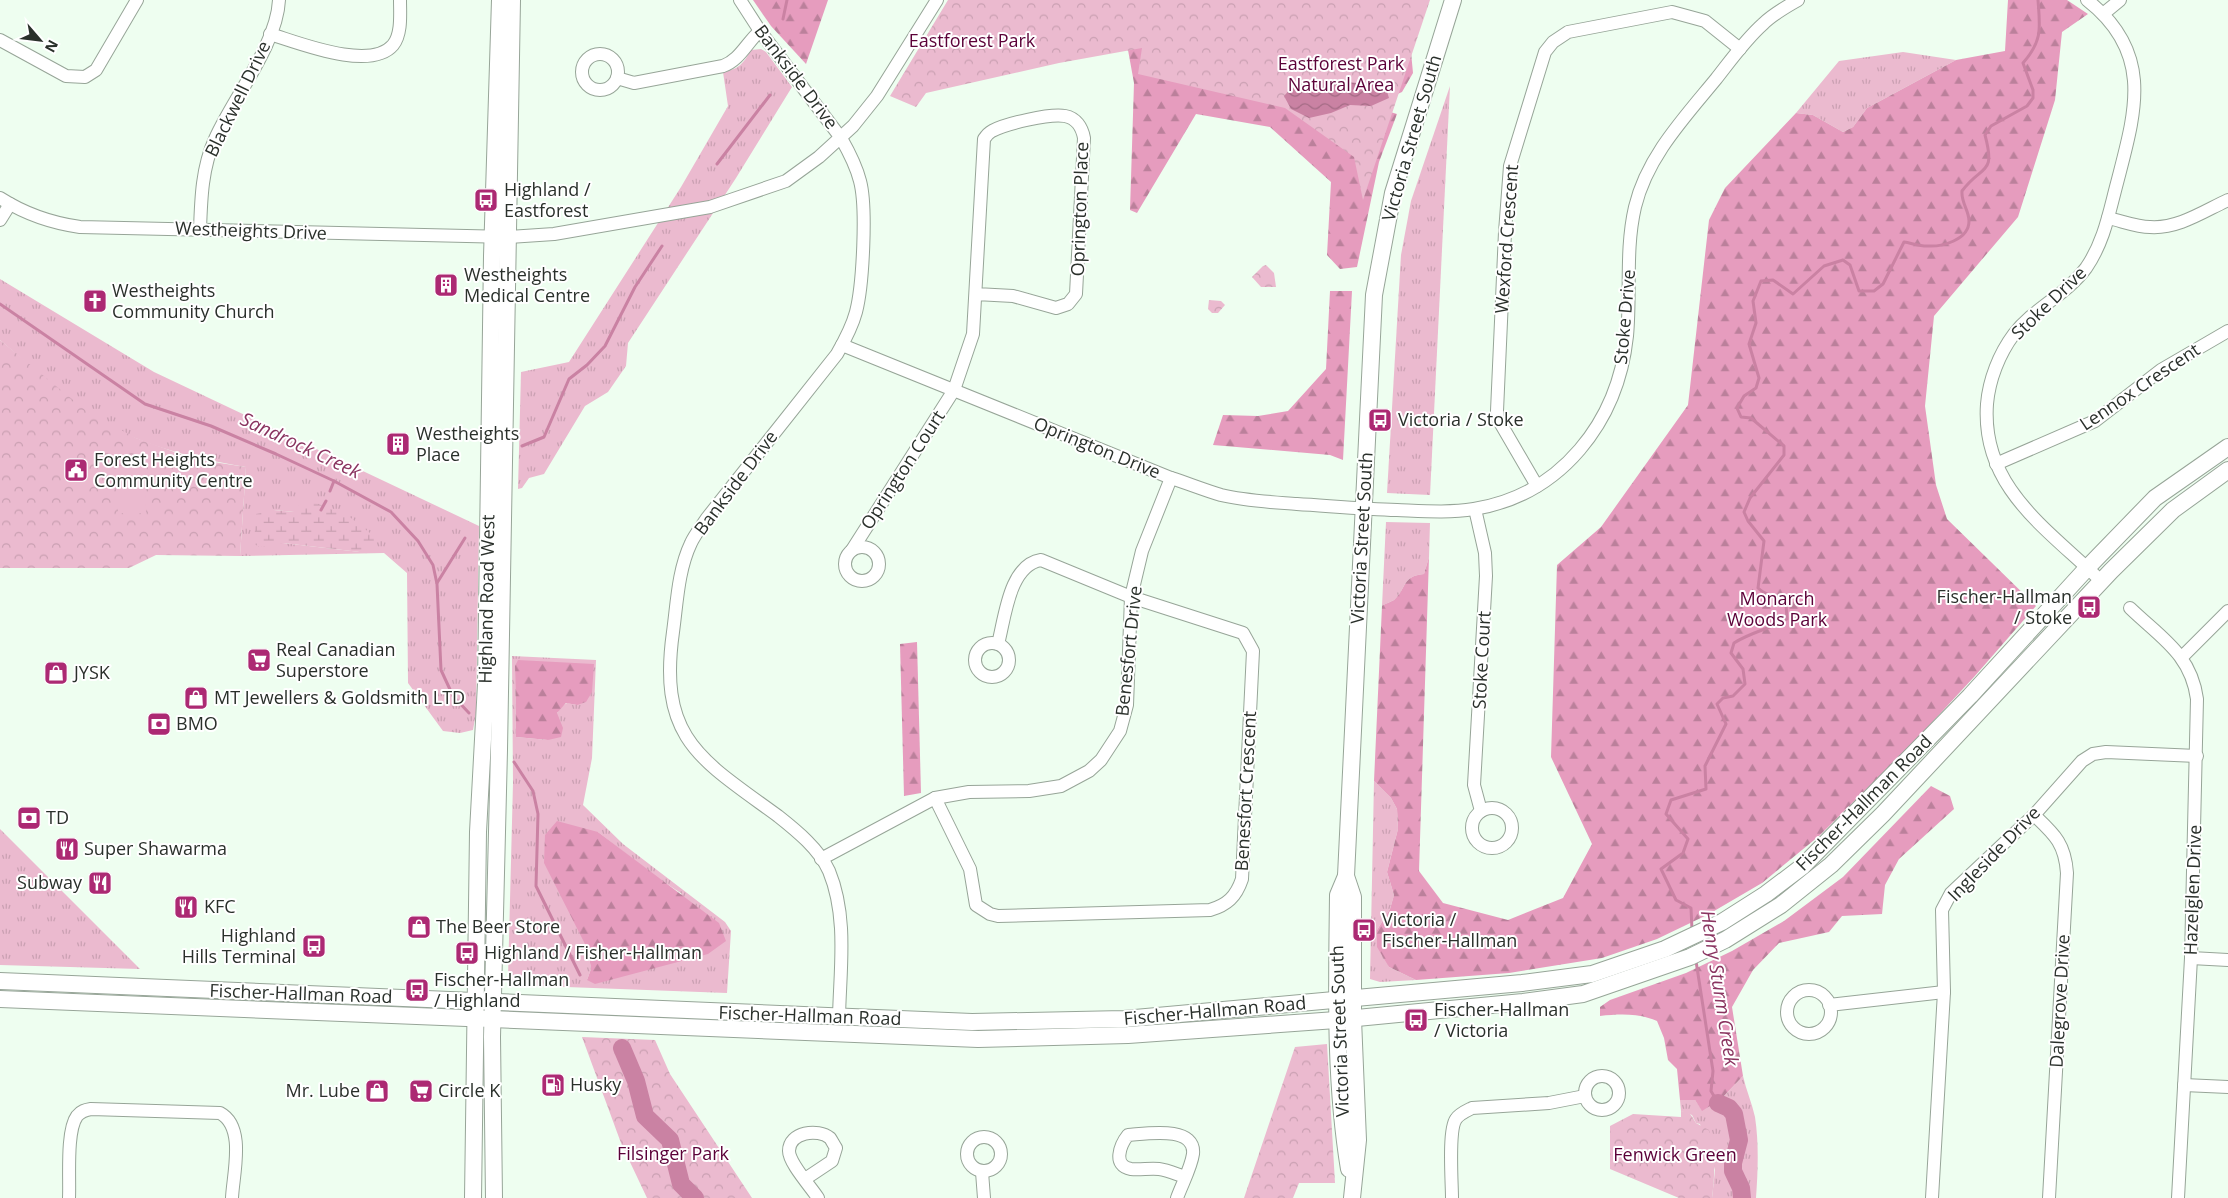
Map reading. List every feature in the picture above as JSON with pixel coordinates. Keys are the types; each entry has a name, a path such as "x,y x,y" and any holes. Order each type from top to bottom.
{"main road":[{"name":"Highland Road West","path":"473,1198 478,832 485,731 492,236 500,0"},
{"name":"Highland Road West","path":"494,1198 492,1002 509,237 512,0"},
{"name":"Victoria Street South","path":"1352,1192 1345,1141 1336,1020 1345,1000 1353,897 1346,876 1374,295 1393,193 1453,0"},
{"name":"Fischer-Hallman Road","path":"0,981 972,1022 1124,1019 1345,1000 1592,974 1632,962 1665,949 1722,922 1766,894 1825,846 1970,696 2088,567 2155,498 2228,447"},
{"name":"Fischer-Hallman Road","path":"0,999 978,1039 1128,1035 1353,1019 1584,994 1669,965 1725,940 1781,905 1831,865 1883,814 2101,581 2173,510 2228,470"},
{"name":"Victoria Street South","path":"1345,1000 1353,1019 1358,1140 1352,1192"}],"street":[{"path":"0,40 66,76 85,77 96,70 137,0"},
{"name":"Blackwell Drive","path":"200,230 204,173 207,159 215,139 270,34 279,0"},
{"path":"270,34 330,52 362,56 379,53 393,46 400,29 400,0"},
{"name":"Bankside Drive","path":"740,0 760,31 841,138 851,155 860,180 863,206 858,303 850,331 842,345 707,518 691,542 684,562 669,661 672,702 679,724 697,753 726,778 792,827 821,860 828,871 841,919 839,1017"},
{"name":"Westheights Drive","path":"5,201 36,217 80,228 509,237 554,234 710,207 786,181 841,138 877,96 937,0"},
{"name":"Stoke Drive","path":"1364,509 1448,512 1475,509 1511,500 1537,486 1573,459 1589,441 1616,392 1627,337 1631,230 1640,190 1659,151 1740,49 1762,24 1798,0"},
{"name":"Stoke Drive","path":"2087,0 2103,14 2117,33 2128,56 2136,93 2131,126 2100,244 2086,267 2067,288 2020,326 2007,344 1996,366 1988,391 1986,422 1990,449 2008,489 2025,508 2101,581"},
{"path":"2103,14 2120,0"},
{"name":"Wexford Crescent","path":"1537,486 1498,419 1497,411 1505,224 1510,166 1545,52 1553,42 1568,32 1672,12 1705,21 1740,49"},
{"path":"617,78 634,83 723,66 732,62 748,41 760,31"},
{"name":"Oprington Place","path":"954,390 973,334 984,139 990,132 1006,126 1057,116 1074,120 1083,130 1084,138 1076,294 1068,304 1056,308 1013,296 976,294"},
{"path":"2108,218 2149,227 2163,227 2177,224 2228,200"},
{"path":"0,220 5,201"},
{"name":"Lennox Crescent","path":"1996,464 2096,421 2161,370 2228,331"},
{"name":"Oprington Drive","path":"842,345 1171,478 1221,495 1252,501 1364,509"},
{"name":"Oprington Court","path":"852,550 954,390"},
{"name":"Benesfort Drive","path":"821,860 935,798 969,792 1029,792 1062,786 1089,771 1101,760 1120,731 1127,705 1132,597 1142,551 1171,478"},
{"name":"Stoke Court","path":"1475,509 1485,553 1486,576 1474,785 1481,810"},
{"name":"Benesfort Crescent","path":"935,798 970,870 976,905 990,914 998,916 1210,910 1221,907 1230,900 1239,888 1242,879 1254,651 1243,633 1132,597 1048,562 1035,561 1029,563 1017,576 998,644"},
{"name":"Hazelglen Drive","path":"2130,608 2182,657 2189,667 2195,682 2198,699 2191,958 2178,1198"},
{"path":"2182,657 2228,611"},
{"name":"Ingleside Drive","path":"1932,1198 1944,992 1942,910 1951,893 2034,815 2082,761 2093,754 2106,752 2197,756"},
{"name":"Dalegrove Drive","path":"2034,815 2059,841 2065,854 2066,872 2049,1198"},
{"path":"2191,958 2228,960"},
{"path":"1830,1005 1944,992"},
{"path":"2184,1086 2228,1087"},
{"path":"1452,1198 1452,1131 1455,1120 1463,1112 1472,1108 1549,1103 1584,1096"},
{"path":"69,1198 72,1130 77,1116 82,1111 91,1109 220,1113 227,1117 231,1122 236,1140 232,1198"},
{"path":"1178,1198 1192,1155 1193,1147 1187,1138 1178,1134 1128,1135 1121,1143 1119,1157 1122,1164 1129,1169 1160,1169 1185,1176"},
{"path":"982,1172 984,1198"},
{"path":"805,1179 818,1198"}],"green space":[{"path":"753,0 828,0 806,64 771,26"},
{"path":"948,0 1430,0 1363,200 1354,157 1285,108 1138,74 1142,48 1059,63 926,93 916,107 890,96"},
{"name":"Eastforest Park Natural Area","path":"1406,0 1413,73 1402,92 1371,106 1397,114 1379,162 1357,267 1340,269 1327,255 1331,182 1270,127 1196,114 1137,213 1130,210 1134,83 1126,39"},
{"name":"Monarch Woods Park","path":"2008,0 2067,0 2088,14 2062,32 2055,100 2018,217 1934,316 1925,406 1936,485 1947,519 2036,606 1910,746 1819,836 1762,883 1709,914 1657,939 1602,958 1509,973 1416,980 1389,967 1377,947 1377,930 1390,909 1394,895 1387,872 1398,829 1397,809 1391,798 1374,781 1382,606 1398,596 1408,580 1417,575 1424,574 1429,557 1419,871 1443,903 1508,920 1563,898 1592,844 1551,757 1557,565 1601,527 1688,405 1709,220 1725,188 1796,113 1813,115 1843,132 1853,127 1867,108 1956,60 2005,51"},
{"path":"761,49 766,52 792,87 736,178 628,343 626,366 608,392 585,406 544,474 529,478 522,488 518,489 521,372 569,362 681,187 728,106 723,72 740,65 751,50"},
{"path":"1903,52 1956,60 1867,108 1853,127 1843,132 1813,115 1796,113 1839,61"},
{"path":"1450,86 1430,495 1387,493 1401,255 1411,201"},
{"path":"1266,265 1274,273 1276,287 1261,287 1252,277"},
{"path":"0,279 154,372 479,526 476,713 473,730 460,733 443,731 408,683 407,573 384,553 240,556 246,467 164,448 106,424 65,396 0,340","holes":["274,510 294,512 360,552 283,543"]},
{"path":"1330,291 1352,291 1343,460 1330,455 1213,445 1223,415 1258,416 1288,411 1326,369"},
{"path":"1209,300 1221,301 1225,305 1218,313 1212,313 1208,309"},
{"path":"0,340 89,413 136,438 194,459 246,467 240,556 156,555 129,568 0,568"},
{"path":"118,466 145,466 146,513 118,513"},
{"path":"314,502 351,518 375,537 373,546 360,552 283,543 260,547 254,544 256,514 274,510 294,512 301,503"},
{"path":"1386,522 1430,523 1429,557 1424,574 1417,575 1408,580 1394,600 1382,606"},
{"path":"917,642 921,793 904,796 900,644"},
{"path":"512,656 596,660 592,758 583,805 623,844 725,922 731,931 727,993 513,985 508,978 513,783","holes":["515,666 577,705 567,703 559,710 548,740 516,737","598,832 655,876 682,894 587,980 591,969 588,950"]},
{"path":"518,660 594,664 592,692 586,702 577,705 566,703 557,713 563,728 561,737 548,740 516,737 515,666"},
{"path":"1374,781 1391,798 1397,809 1398,829 1387,872 1394,895 1390,909 1377,930 1389,967 1416,980 1380,982 1370,979"},
{"path":"1931,786 1950,796 1954,809 1899,859 1885,885 1882,914 1842,916 1829,932 1779,943 1753,970 1732,1007 1743,1076 1721,1099 1702,1111 1695,1100 1680,1100 1677,1069 1668,1060 1664,1038 1657,1021 1629,1015 1600,1016 1600,1007 1610,1000 1686,973 1732,951 1784,921 1843,877"},
{"path":"557,821 598,832 719,923 726,941 708,954 595,984 587,980 591,969 588,950 544,863 545,835"},
{"path":"0,829 140,969 0,965"},
{"name":"Filsinger Park","path":"582,1037 655,1040 670,1074 752,1198 647,1198 621,1143"},
{"path":"1327,1044 1335,1183 1299,1183 1293,1198 1244,1198 1295,1047"},
{"path":"1743,1076 1755,1117 1758,1158 1756,1198 1712,1198 1715,1170 1700,1124 1696,1123 1692,1115 1681,1111 1680,1100 1695,1100 1702,1110 1721,1099"},
{"name":"Fenwick Green","path":"1681,1111 1689,1113 1696,1123 1709,1130 1714,1164 1712,1198 1679,1198 1610,1169 1610,1126 1633,1114 1681,1117"}],"water":[{"path":"1317,80 1385,85 1389,98 1371,106 1350,105 1331,113 1309,118 1291,109 1284,96 1294,85"}],"waterway":[{"path":"783,19 787,0"},
{"name":"Henry Sturm Creek","path":"1692,930 1691,908 1676,900 1661,869 1683,853 1688,839 1666,814 1671,800 1706,789 1705,766 1726,724 1717,704 1723,698 1733,696 1745,684 1743,669 1731,653 1734,643 1787,619 1786,604 1758,588 1764,541 1748,521 1744,512 1750,498 1784,455 1784,446 1751,418 1741,417 1737,408 1744,396 1756,388 1759,378 1749,344 1756,323 1753,301 1761,281 1773,280 1793,294 1824,266 1843,260 1850,265 1859,291 1874,291 1883,284 1904,242 1924,246 1947,244 1960,238 1965,233 1969,221 1962,191 1988,164 1989,157 1985,135 1991,126 2027,106 2033,98 2033,90 2023,63 2034,47 2039,33 2038,0"},
{"path":"717,164 770,95"},
{"path":"522,446 544,437 569,379 587,365 605,346 635,287 662,246"},
{"name":"Sandrock Creek","path":"0,304 145,404 211,426 276,454 334,481 391,512 418,541 433,565 437,584 441,670 453,696 469,713"},
{"path":"330,491 334,481"},
{"path":"321,510 326,501"},
{"path":"437,583 465,538"},
{"name":"Sandrock Creek","path":"514,762 533,791 538,814 536,886 580,975"},
{"name":"Henry Sturm Creek","path":"1696,961 1713,1071 1711,1091 1718,1103"},
{"name":"Sandrock Creek","path":"622,1048 636,1081 645,1116 670,1140 681,1184 695,1198"},
{"name":"Henry Sturm Creek","path":"1718,1103 1729,1108 1734,1114 1739,1140 1733,1163 1733,1171 1741,1188 1742,1198"}],"place":[{"name":"Highland / Eastforest","path":"486,200"},
{"name":"Westheights Medical Centre","path":"446,285"},
{"name":"Westheights Community Church","path":"95,301"},
{"name":"Victoria / Stoke","path":"1380,420"},
{"name":"Westheights Place","path":"398,444"},
{"name":"Forest Heights Community Centre","path":"76,470"},
{"name":"Fischer-Hallman / Stoke","path":"2089,607"},
{"name":"Real Canadian Superstore","path":"259,660"},
{"name":"JYSK","path":"56,673"},
{"name":"MT Jewellers & Goldsmith LTD","path":"196,698"},
{"name":"BMO","path":"159,724"},
{"name":"TD","path":"29,818"},
{"name":"Super Shawarma","path":"67,849"},
{"name":"Subway","path":"100,883"},
{"name":"KFC","path":"186,907"},
{"name":"The Beer Store","path":"419,927"},
{"name":"Victoria / Fischer-Hallman","path":"1364,930"},
{"name":"Highland Hills Terminal","path":"314,946"},
{"name":"Highland / Fisher-Hallman","path":"467,953"},
{"name":"Fischer-Hallman / Highland","path":"417,990"},
{"name":"Fischer-Hallman / Victoria","path":"1416,1020"},
{"name":"Husky","path":"553,1085"},
{"name":"Mr. Lube","path":"377,1091"},
{"name":"Circle K","path":"421,1091"}],"park label":[{"name":"Eastforest Park","path":"972,41"}]}
